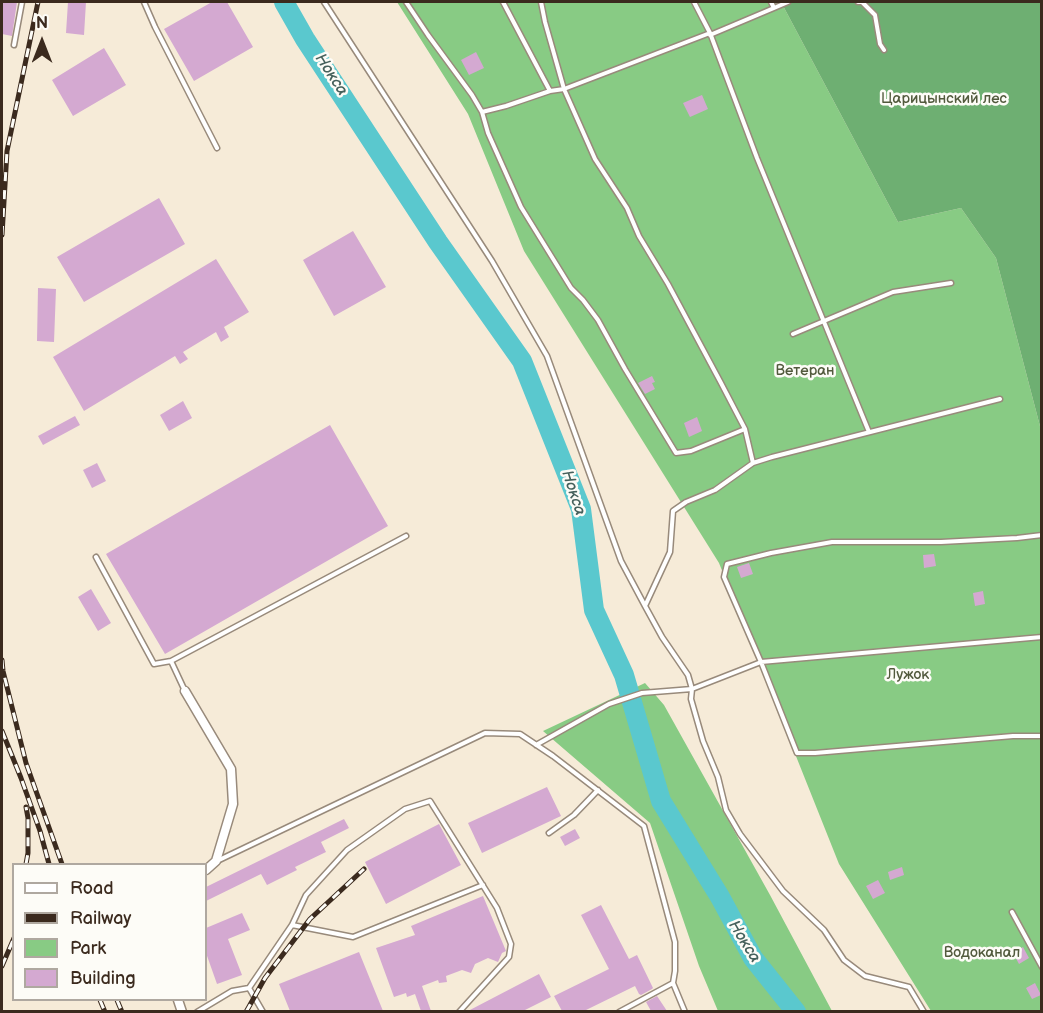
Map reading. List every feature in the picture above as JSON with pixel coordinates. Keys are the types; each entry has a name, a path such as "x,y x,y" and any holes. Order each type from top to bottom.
{"street":[{"path":"185,691 231,769 233,804 216,861 207,869"}],"lane":[{"path":"14,45 22,2"},
{"path":"144,2 154,27 217,148"},
{"path":"324,2 492,261 547,356 621,561 662,637 688,675 692,689 691,699 703,741 718,777 726,810 740,834 783,891 824,930 844,960 865,976 909,987 924,1011"},
{"path":"406,2 472,95 482,112 488,133 521,207 571,288 584,300 598,320 676,453 691,451 745,429"},
{"path":"503,2 550,91"},
{"path":"541,2 564,89 595,159 627,208 639,236 684,314 745,429 753,463"},
{"path":"694,2 710,34 757,158 869,432"},
{"path":"771,2 774,8"},
{"path":"482,112 550,91 564,89 788,2"},
{"path":"858,2 862,2 875,15 880,44 884,50"},
{"path":"793,334 893,292 951,283"},
{"path":"645,606 670,552 673,511 686,502 715,490 753,463 1000,399"},
{"path":"1041,535 941,542 832,542 727,564 724,577 797,753 1041,735"},
{"path":"96,557 154,664 171,661 406,536"},
{"path":"536,745 609,704 642,693 692,689 761,662 1041,637"},
{"path":"171,661 185,691"},
{"path":"216,861 485,733 520,734 644,826 675,942 673,983 685,1011"},
{"path":"549,833 574,814 598,790"},
{"path":"197,1011 232,991 249,988 292,925 306,895 347,850 405,809 430,801 497,908 512,944 509,957 459,1011"},
{"path":"292,925 353,937 483,885"},
{"path":"1012,912 1041,968"},
{"path":"619,1011 673,983"},
{"path":"249,988 263,1011"}],"green space":[{"name":"Ветеран","path":"397,2 781,2 898,222 961,208 996,258 1041,430 1041,1011 931,1011 839,864 719,563 524,251 468,114"},
{"name":"Царицынский лес","path":"781,2 1041,2 1041,430 996,258 961,208 898,222"},
{"path":"645,683 664,705 832,1011 718,1011 699,966 650,823 543,731"}],"building":[{"path":"2,2 17,2 12,36 2,34"},
{"path":"68,2 86,2 84,35 66,33"},
{"path":"212,2 227,2 253,47 194,81 164,29"},
{"path":"104,48 126,85 73,116 52,80"},
{"path":"476,52 484,68 469,75 461,60"},
{"path":"702,95 708,109 690,117 683,103"},
{"path":"159,198 185,244 84,302 57,257"},
{"path":"353,231 386,287 334,316 303,260"},
{"path":"216,259 249,312 224,327 229,337 221,342 216,332 183,352 188,359 180,364 175,356 84,411 53,357"},
{"path":"38,288 56,289 54,342 37,341"},
{"path":"652,376 655,389 645,394 638,383"},
{"path":"183,401 192,418 169,431 160,415"},
{"path":"75,416 80,425 43,445 38,436"},
{"path":"697,417 702,431 689,437 684,423"},
{"path":"330,425 388,526 165,654 106,554"},
{"path":"97,463 106,481 92,488 83,470"},
{"path":"934,554 936,566 924,568 923,555"},
{"path":"749,563 753,574 741,578 737,567"},
{"path":"91,589 111,623 98,631 78,597"},
{"path":"983,591 985,604 975,606 973,593"},
{"path":"547,787 561,816 482,853 468,823"},
{"path":"344,819 349,828 321,842 326,852 295,867 297,870 267,885 261,874 207,901 207,887"},
{"path":"439,824 461,865 386,904 365,862"},
{"path":"575,829 580,838 565,846 560,837"},
{"path":"902,867 904,875 890,880 888,872"},
{"path":"878,880 885,893 873,899 866,886"},
{"path":"483,896 506,951 502,953 498,962 488,958 475,964 471,973 462,970 446,976 447,982 439,983 438,980 422,986 431,1011 421,1011 415,994 407,997 406,993 394,997 376,948 415,935 411,926"},
{"path":"601,905 629,959 637,955 653,988 641,995 635,986 584,1011 562,1011 554,996 609,969 581,915"},
{"path":"242,913 250,930 228,939 242,975 217,984 207,956 207,928"},
{"path":"1023,947 1029,958 1019,964 1013,953"},
{"path":"359,952 383,1011 290,1011 279,984"},
{"path":"539,974 551,997 523,1011 468,1011"},
{"path":"1035,983 1041,995 1032,999 1026,988"},
{"path":"657,996 667,1011 651,1011 646,1002"}],"waterway":[{"name":"Нокса","path":"284,2 305,39 438,242 522,361 581,509 594,610 624,675 661,801 720,897 753,958 796,1012"}],"railway":[{"path":"2,235 7,151 38,2"},
{"path":"2,660 26,763 62,863"},
{"path":"2,731 40,831 49,863"},
{"path":"26,807 28,818 26,863"},
{"path":"246,1012 265,978 310,919 364,869"},
{"path":"2,966 12,943"},
{"path":"100,1001 105,1012"},
{"path":"117,1001 122,1012"}],"park label":[{"name":"Лужок","path":"908,675"},
{"name":"Водоканал","path":"982,953"}]}
